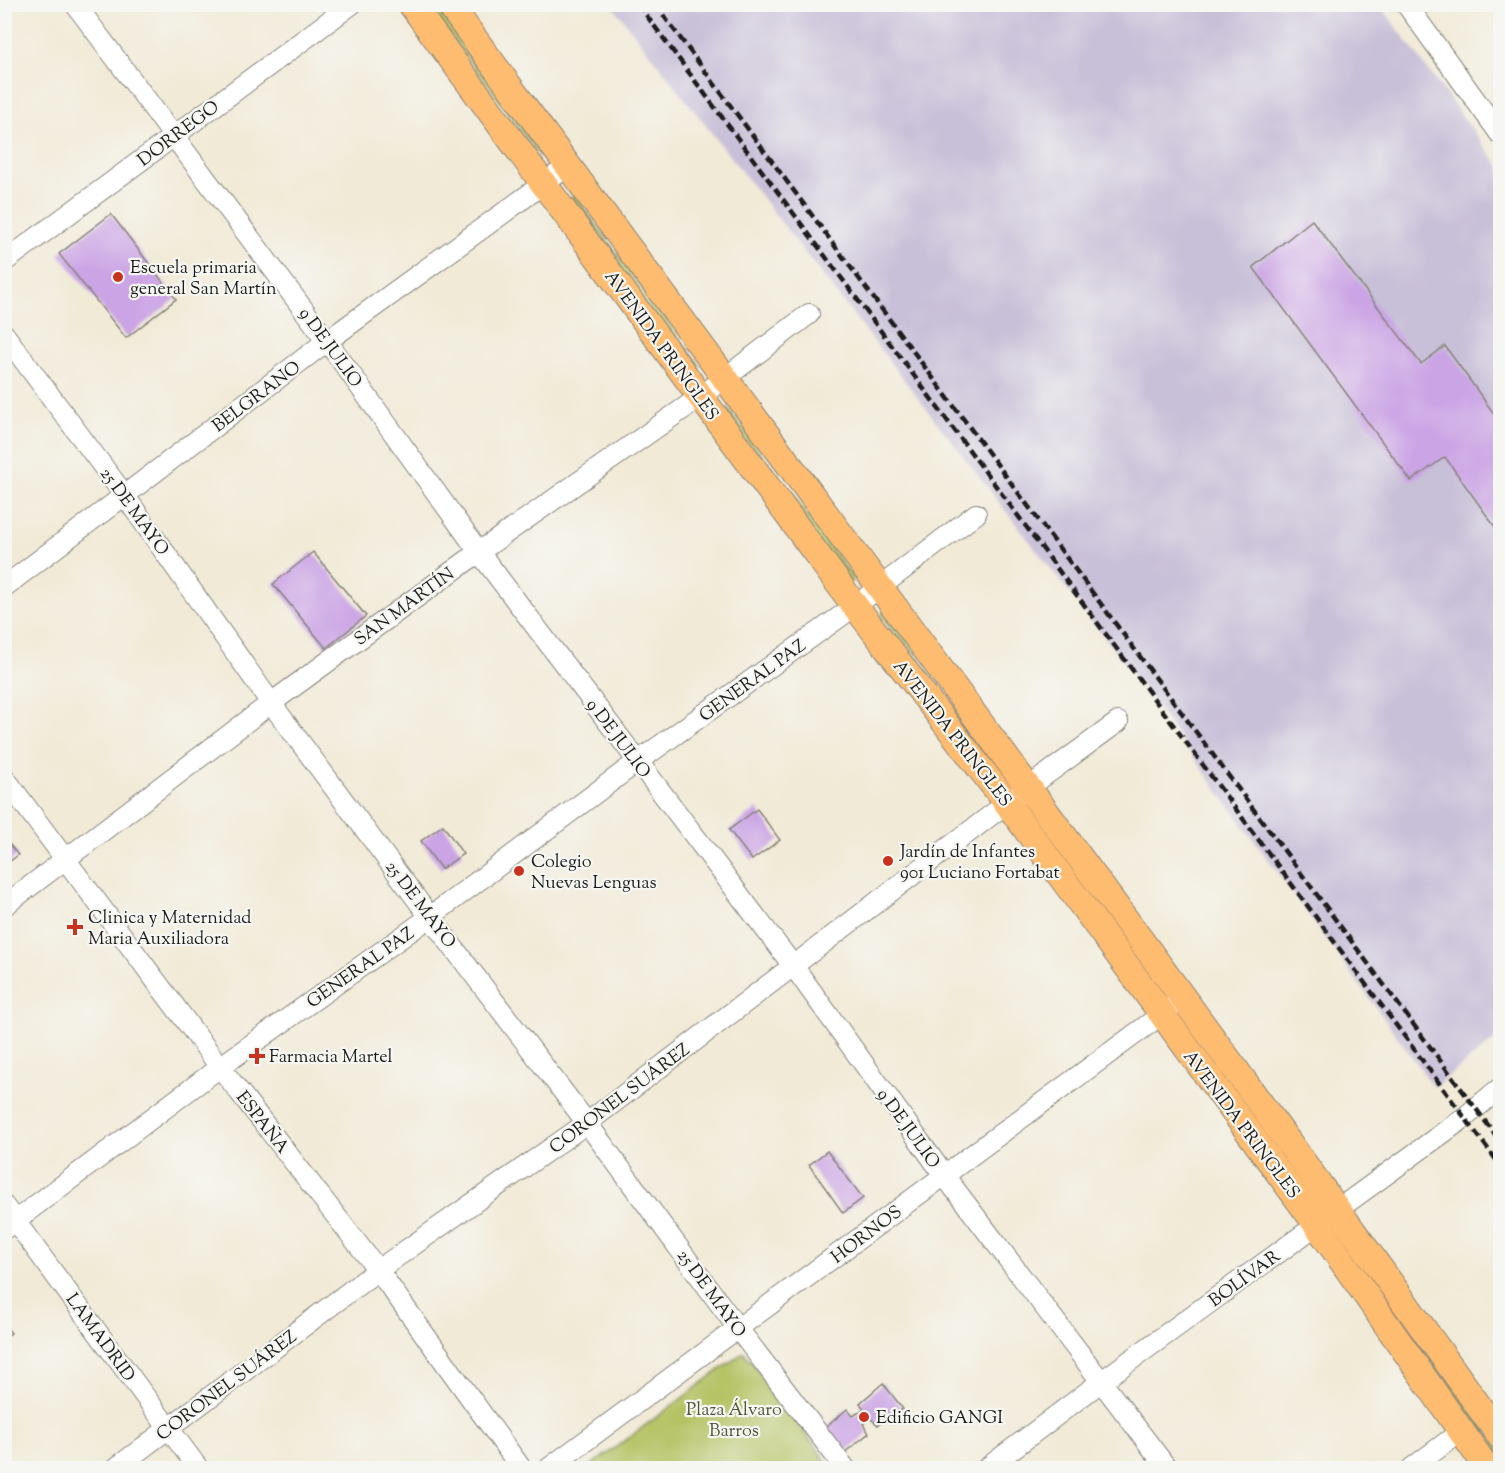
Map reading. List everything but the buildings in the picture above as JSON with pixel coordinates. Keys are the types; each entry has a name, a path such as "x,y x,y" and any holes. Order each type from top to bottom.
{"main road":[{"name":"AVENIDA PRINGLES","path":"411,4 855,606 1007,803 1317,1225 1487,1468"},
{"name":"AVENIDA PRINGLES","path":"449,4 1338,1209 1500,1436"}],"street":[{"name":"9 DE JULIO","path":"75,4 327,341 479,552 794,967 944,1175 1167,1468"},
{"name":"DORREGO","path":"4,262 352,4"},
{"path":"1406,4 1494,110 1500,134"},
{"name":"BELGRANO","path":"4,587 327,341 568,166"},
{"name":"SAN MARTÍN","path":"4,906 271,703 479,552 700,398 809,314"},
{"name":"25 DE MAYO","path":"4,334 125,496 271,703 587,1123 738,1330 845,1468"},
{"name":"GENERAL PAZ","path":"8,1219 430,917 637,762 855,606 878,586 976,514"},
{"name":"CORONEL SUÁREZ","path":"116,1468 378,1270 587,1123 1028,787 1118,722"},
{"name":"ESPAÑA","path":"4,777 220,1067 378,1270 521,1468"},
{"name":"HORNOS","path":"549,1468 1162,1016 1182,998"},
{"name":"BOLÍVAR","path":"987,1468 1102,1381 1465,1117 1500,1088"},
{"name":"LAMADRID","path":"8,1219 198,1468"},
{"path":"1412,1468 1460,1432"}],"shaded area":[{"path":"612,5 1380,5 1500,167 1500,1036 1434,1087 1136,678"}],"green space":[{"path":"428,5 436,5 545,153 540,157"},
{"path":"574,195 700,366 694,370 569,200"},
{"path":"728,408 854,579 849,583 723,412"},
{"path":"885,611 1011,782 1005,786 880,615"},
{"path":"1348,1238 1500,1450 1500,1461 1342,1242"},
{"name":"Plaza Álvaro Barros","path":"744,1352 831,1468 588,1468"}],"railway":[{"path":"638,4 1500,1165"},
{"path":"655,4 1500,1141"}],"place":[{"name":"Escuela primaria general San Martín","path":"118,277"},
{"name":"Jardín de Infantes 901 Luciano Fortabat","path":"888,861"},
{"name":"Colegio Nuevas Lenguas","path":"519,871"},
{"name":"Clinica y Maternidad Maria Auxiliadora","path":"75,927"},
{"name":"Farmacia Martel","path":"257,1056"},
{"name":"Edificio GANGI","path":"864,1417"}]}
